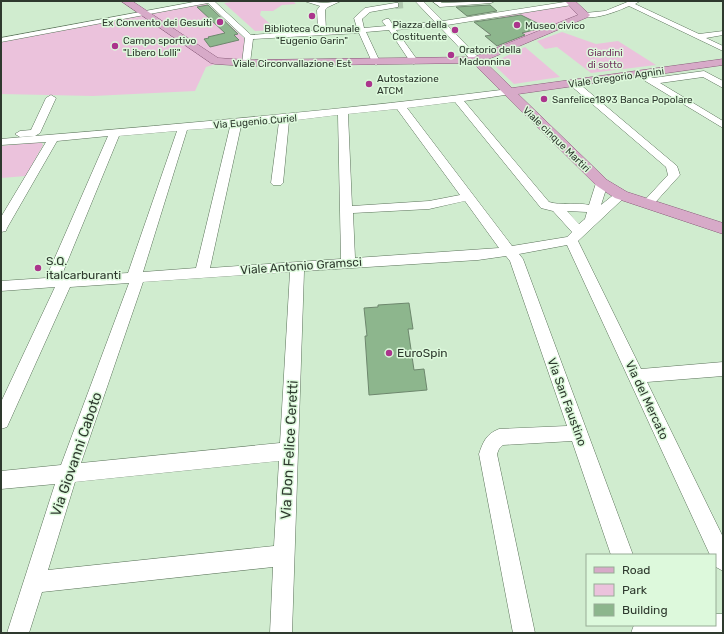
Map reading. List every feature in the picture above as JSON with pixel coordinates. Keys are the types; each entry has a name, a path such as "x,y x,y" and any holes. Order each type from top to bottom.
{"main road":[{"name":"Viale Circonvallazione Est","path":"126,1 146,13 215,61 246,63 476,60"},
{"path":"476,60 575,21 585,15 571,2"},
{"name":"Viale cinque Martiri","path":"476,60 602,183 621,195 723,229"},
{"name":"Viale Gregorio Agnini","path":"509,92 723,62"}],"street":[{"path":"165,1 172,8"},
{"path":"1,40 146,13 158,8 172,8 210,1 249,37 441,24 571,2"},
{"path":"308,1 325,3 337,1"},
{"path":"436,1 440,5 490,1 503,14"},
{"path":"420,2 476,60"},
{"path":"585,15 606,13 632,2 723,49"},
{"path":"322,33 320,10 325,3"},
{"path":"376,62 358,18 364,11 395,5"},
{"path":"506,5 514,12"},
{"path":"377,8 414,61"},
{"path":"698,36 723,33"},
{"path":"246,63 249,37"},
{"path":"640,74 723,125"},
{"path":"653,82 704,74 723,85"},
{"path":"574,83 672,166 674,175 648,203"},
{"name":"Via Eugenio Curiel","path":"1,142 34,136 54,137 236,123 400,106 509,92"},
{"path":"1,136 34,136 51,98"},
{"path":"458,99 545,205 557,208 580,207 593,215"},
{"name":"Via San Faustino","path":"400,106 508,251 516,259 622,554"},
{"path":"343,112 348,263"},
{"path":"277,183 284,118"},
{"path":"202,273 236,123"},
{"name":"Via Giovanni Caboto","path":"18,633 67,475 136,276 182,127"},
{"path":"1,421 58,283 115,133"},
{"path":"1,228 54,137"},
{"path":"593,215 602,183"},
{"path":"575,236 593,215 621,195"},
{"path":"346,210 428,205 468,197"},
{"name":"Via del Mercato","path":"557,208 575,236 636,376 723,560"},
{"name":"Viale Antonio Gramsci","path":"1,286 58,283 136,276 478,255 534,248 575,236"},
{"name":"Via Don Felice Ceretti","path":"281,633 297,266"},
{"path":"636,376 723,369"},
{"path":"524,633 488,454 491,444 499,437 579,433"},
{"path":"1,480 67,475 289,451"},
{"path":"35,582 285,555"},
{"path":"647,631 710,626"}],"green space":[{"path":"238,1 293,1 296,4 282,5 273,11 261,11 260,15 277,30 255,31 224,3"},
{"path":"206,3 245,39 246,63 215,61 146,13"},
{"path":"570,4 580,14 502,50 485,36 490,35 477,24 502,19 495,15"},
{"path":"145,14 216,64 206,67 195,91 93,96 1,94 1,42"},
{"name":"Giardini di sotto","path":"562,32 596,44 618,41 656,65 591,73 557,47 545,49 537,41"},
{"path":"525,47 560,77 514,84 492,63"},
{"path":"38,142 42,143 43,145 26,176 1,178 1,146"}],"building":[{"path":"208,5 238,34 234,35 239,40 210,47 204,39 225,33 197,7"},
{"path":"490,5 497,11 467,16 456,7"},
{"path":"521,15 545,27 522,33 525,35 497,46 485,36 491,35 474,22"},
{"name":"EuroSpin","path":"409,303 413,329 408,329 414,370 424,369 427,390 369,395 365,336 367,336 364,308 378,307 378,305"}],"tunnel":[{"path":"395,5 406,4"}],"place":[{"name":"Biblioteca Comunale \"Eugenio Garin\"","path":"312,16"},
{"name":"Ex Convento dei Gesuiti","path":"220,22"},
{"name":"Museo civico","path":"517,25"},
{"name":"Piazza della Costituente","path":"455,30"},
{"name":"Campo sportivo \"Libero Lolli\"","path":"115,46"},
{"name":"Oratorio della Madonnina","path":"451,55"},
{"name":"Autostazione ATCM","path":"369,84"},
{"name":"Sanfelice1893 Banca Popolare","path":"544,99"},
{"name":"S.Q. italcarburanti","path":"38,268"},
{"name":"EuroSpin","path":"389,353"}]}
